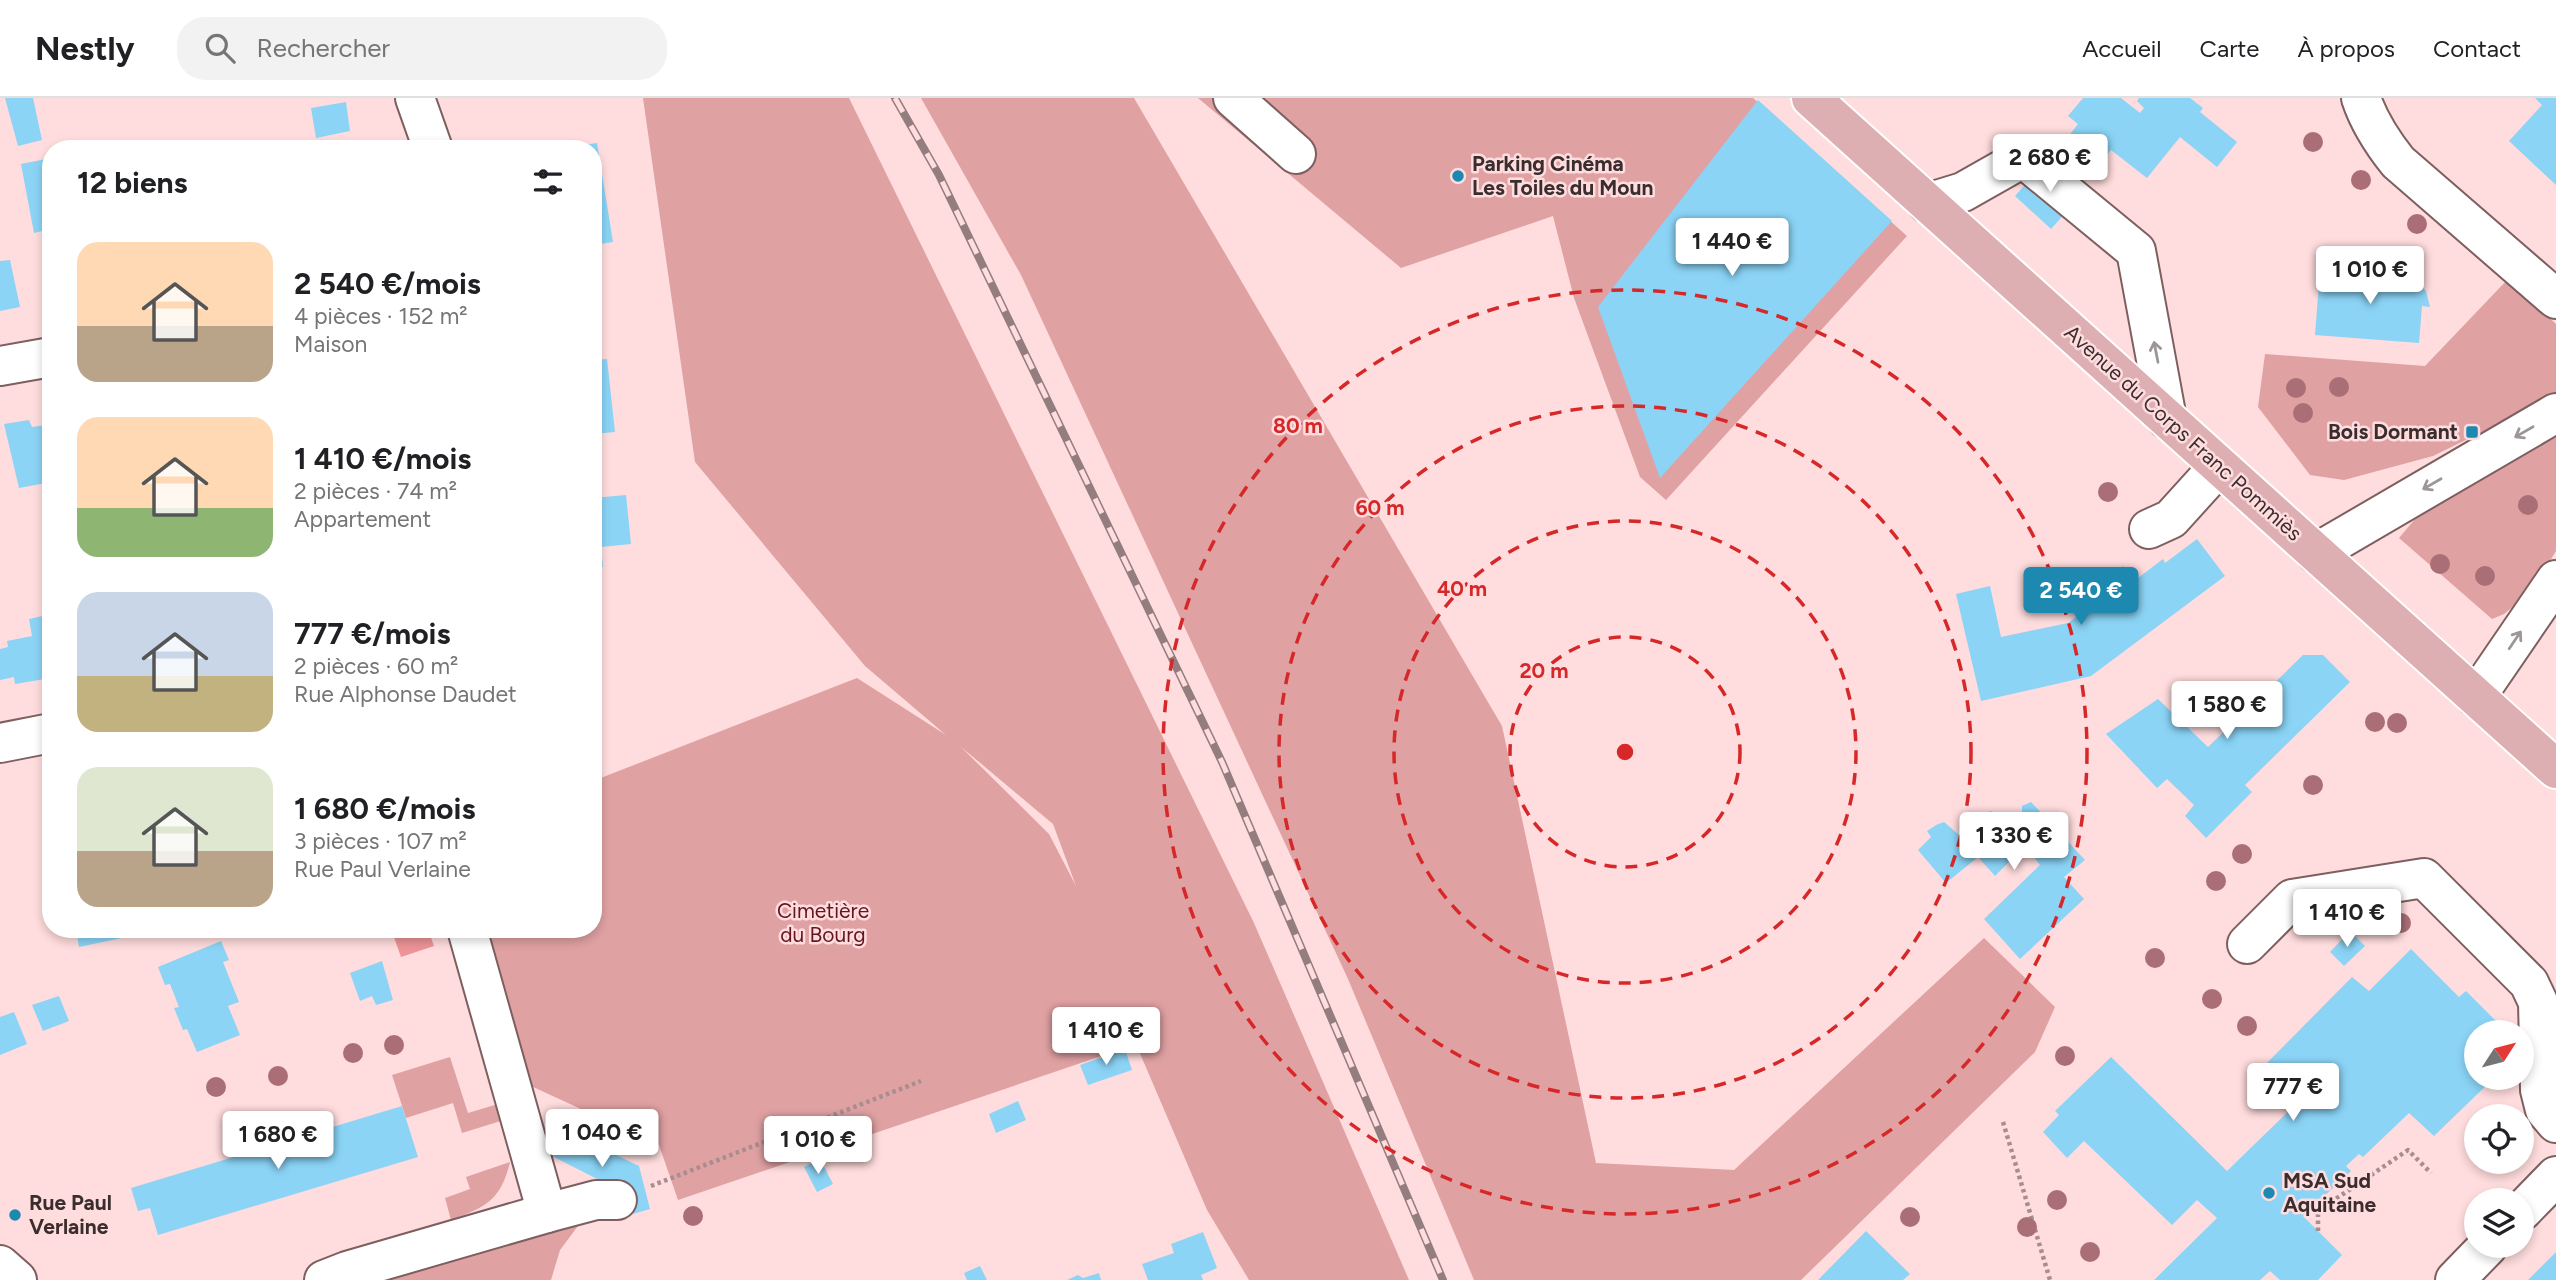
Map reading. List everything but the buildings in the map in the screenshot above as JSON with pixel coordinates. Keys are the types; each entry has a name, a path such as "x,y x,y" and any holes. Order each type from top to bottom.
{"main road":[{"name":"Avenue du Corps Franc Pommiès","path":"1811,98 2556,769"}],"street":[{"path":"415,98 430,140"},
{"path":"1233,98 1296,154"},
{"path":"2361,98 2366,114 2381,140 2398,162 2556,299"},
{"path":"1927,203 1963,192 2023,158 2136,251 2167,419"},
{"path":"0,366 42,359"},
{"path":"2316,552 2556,413"},
{"path":"2149,529 2171,519 2220,466"},
{"path":"2476,697 2556,580"},
{"path":"0,743 42,735"},
{"path":"2247,944 2292,899 2424,878 2529,983 2539,1002 2540,1090 2545,1110 2556,1122"},
{"path":"470,938 547,1213"},
{"path":"2534,1198 2556,1175"},
{"path":"324,1280 348,1270 547,1213 596,1200 631,1195"},
{"path":"2455,1280 2476,1258"},
{"path":"0,1265 17,1280"}],"path":[{"path":"631,1195 921,1081"},
{"path":"2003,1122 2050,1280"},
{"path":"2318,1231 2318,1211 2409,1150 2431,1173"}],"green space":[{"name":"Cimetière du Bourg","path":"643,98 849,98 1254,923 1409,1280 1249,1280 1207,1210 1127,1023 1131,1046 678,1200 659,1145 531,1086 485,938 602,938 602,777 857,678 946,735 865,666 695,462","holes":["960,746 1053,824 1076,886 1049,834"]},
{"path":"921,98 1134,98 1502,726 1596,1163 1734,1170 1984,938 2055,1007 2035,1052 1801,1280 1474,1280 1348,979 1021,275"},
{"path":"1198,98 1753,98 1907,236 1666,500 1640,477 1574,298 1553,216 1401,268"},
{"path":"2508,279 2556,324 2556,392 2551,398 2433,456 2344,480 2310,475 2258,407 2265,354 2425,366"},
{"path":"2556,434 2556,551 2530,593 2504,614 2492,619 2399,538 2421,512"},
{"path":"450,1057 468,1113 498,1104 504,1120 462,1133 453,1103 406,1118 392,1075"},
{"path":"510,1162 497,1194 483,1206 451,1220 445,1198 470,1189 466,1177"},
{"path":"578,1226 560,1250 551,1280 375,1280"}],"shaded area":[{"path":"394,938 431,938 434,946 401,957"}],"railway":[{"path":"895,98 939,175 1222,762 1443,1280"}],"place":[{"name":"Parking Cinéma Les Toiles du Moun","path":"1458,176"},
{"name":"Bois Dormant","path":"2472,432"},
{"name":"MSA Sud Aquitaine","path":"2269,1193"},
{"name":"Rue Paul Verlaine","path":"15,1215"}]}
